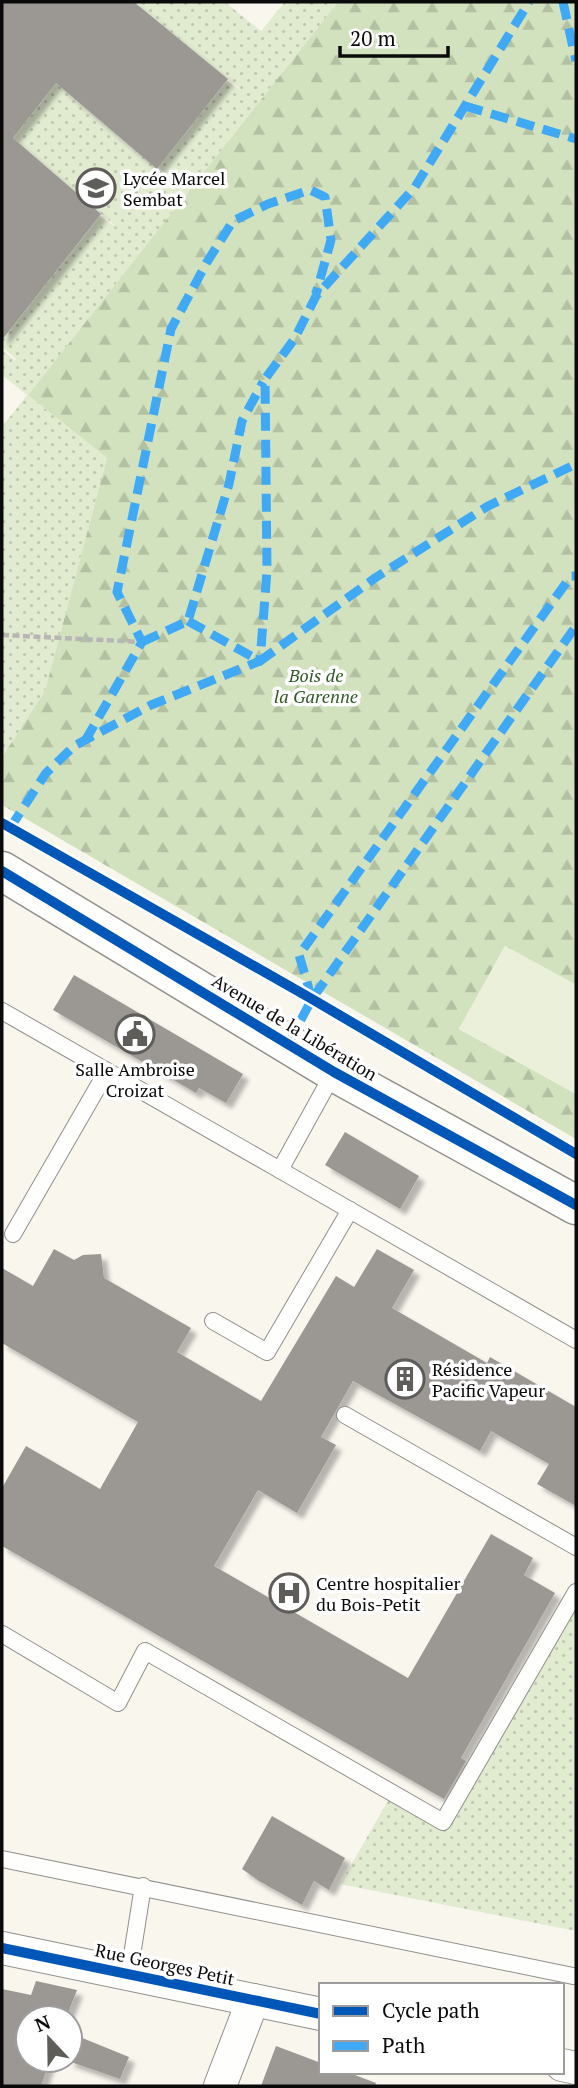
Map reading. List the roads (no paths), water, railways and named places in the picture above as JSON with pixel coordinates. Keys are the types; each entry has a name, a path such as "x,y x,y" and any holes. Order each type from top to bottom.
{"street":[{"name":"Avenue de la Libération","path":"2,871 334,1072 576,1205"},
{"name":"Rue Georges Petit","path":"2,1948 319,2014"},
{"path":"220,2086 253,2000"}],"lane":[{"path":"2,1011 576,1340"},
{"path":"13,1234 107,1071"},
{"path":"281,1171 334,1072"},
{"path":"213,1321 267,1352 350,1210"},
{"path":"345,1415 576,1547"},
{"path":"2,1634 118,1703 145,1651 443,1822 576,1592"},
{"path":"2,1859 573,1976"},
{"path":"129,1974 143,1886"}],"place":[{"name":"Lycée Marcel Sembat","path":"96,188"},
{"name":"Salle Ambroise Croizat","path":"135,1034"},
{"name":"Résidence Pacific Vapeur","path":"405,1379"},
{"name":"Centre hospitalier du Bois-Petit","path":"289,1593"}],"park label":[{"name":"Bois de la Garenne","path":"316,685"}]}
